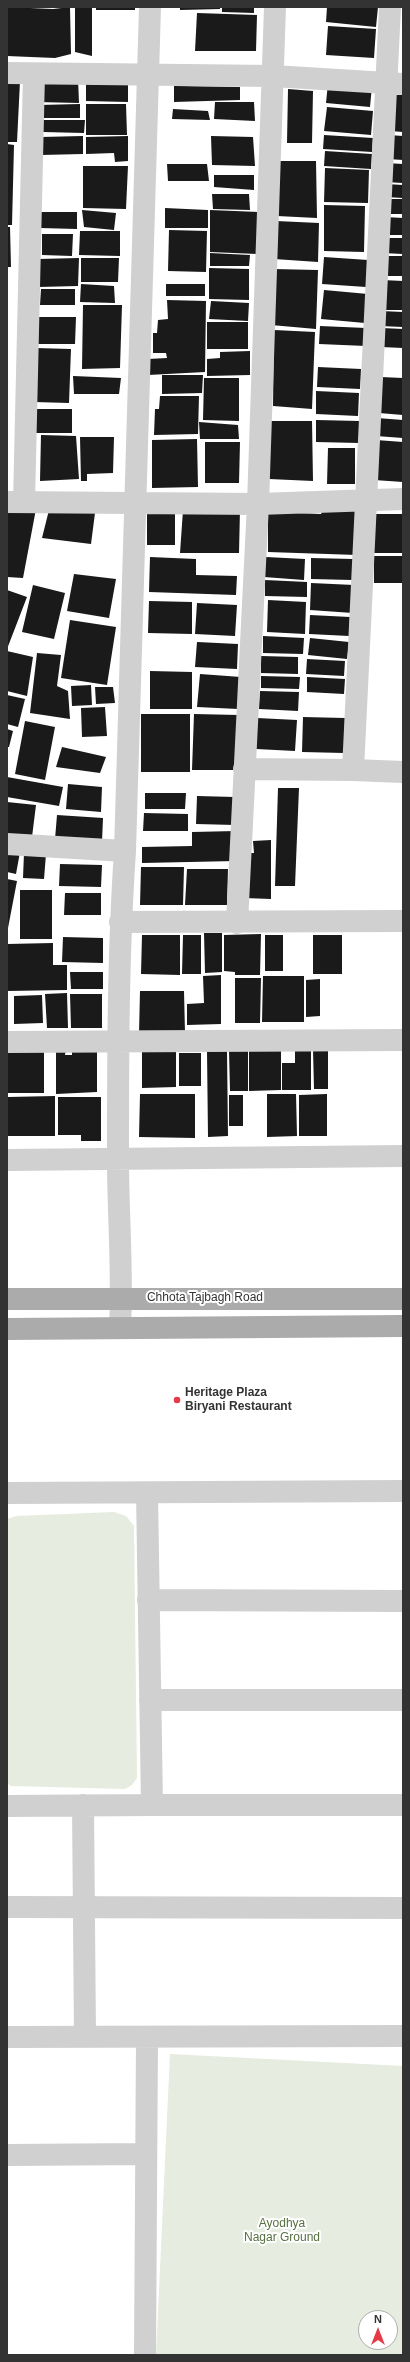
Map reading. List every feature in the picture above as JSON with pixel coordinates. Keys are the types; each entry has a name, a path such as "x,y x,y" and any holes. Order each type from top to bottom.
{"main road":[{"name":"Chhota Tajbagh Road","path":"7,1299 403,1299"},
{"path":"7,1329 403,1326"}],"street":[{"path":"120,1328 121,1298 118,1159 120,922 125,851 150,7"},
{"path":"237,923 258,504 275,7"},
{"path":"353,770 366,500 395,84 390,7"},
{"path":"7,73 148,76 273,76 395,84"},
{"path":"34,74 15,502 258,504 403,500"},
{"path":"244,770 353,770 403,772"},
{"path":"7,844 125,851"},
{"path":"120,922 237,923 403,921"},
{"path":"7,1042 403,1040"},
{"path":"7,1160 403,1156"},
{"path":"7,1493 403,1491"},
{"path":"147,1493 152,1805"},
{"path":"148,1600 403,1601"},
{"path":"150,1700 403,1700"},
{"path":"7,1806 403,1805"},
{"path":"82,1806 85,2037"},
{"path":"7,1907 403,1908"},
{"path":"7,2037 403,2036"},
{"path":"144,2355 147,2037"},
{"path":"7,2155 146,2154"}],"green space":[{"path":"114,1512 126,1516 134,1526 137,1778 132,1785 125,1789 11,1786 7,1783 7,1519 16,1516"},
{"name":"Ayodhya Nagar Ground","path":"170,2054 403,2066 403,2355 156,2355"}],"building":[{"path":"7,7 53,9 70,7 71,54 55,58 7,56"},
{"path":"75,7 92,7 92,56 75,52"},
{"path":"96,7 135,7 135,10 96,10"},
{"path":"180,7 220,7 220,9 180,10"},
{"path":"222,7 254,7 254,13 222,12"},
{"path":"327,7 378,7 376,27 326,22"},
{"path":"197,13 257,15 256,51 195,51"},
{"path":"328,26 376,29 374,58 326,55"},
{"path":"38,78 78,78 79,103 37,102"},
{"path":"86,80 128,80 128,102 86,101"},
{"path":"7,81 20,81 17,142 7,142"},
{"path":"328,83 372,86 370,107 326,103"},
{"path":"174,86 240,87 240,100 174,102"},
{"path":"288,89 313,91 312,143 287,143"},
{"path":"391,95 403,95 403,132 390,131"},
{"path":"215,102 254,102 255,121 214,119"},
{"path":"80,104 80,118 39,118 39,105"},
{"path":"86,104 126,104 127,135 86,135"},
{"path":"327,107 373,111 371,135 324,131"},
{"path":"173,109 208,111 210,120 172,119"},
{"path":"43,120 85,120 84,133 43,132"},
{"path":"324,135 373,138 372,152 323,149"},
{"path":"389,135 403,136 403,160 388,159"},
{"path":"83,136 83,154 41,155 41,137"},
{"path":"128,136 128,161 115,162 114,153 86,154 86,137"},
{"path":"211,136 253,137 255,166 212,165"},
{"path":"7,144 14,145 12,225 7,225"},
{"path":"325,151 372,154 371,169 324,166"},
{"path":"279,161 316,161 317,218 277,216"},
{"path":"386,163 403,164 403,183 385,182"},
{"path":"167,164 207,164 209,181 168,181"},
{"path":"83,166 128,166 126,209 83,208"},
{"path":"325,168 369,170 368,203 324,202"},
{"path":"214,175 254,175 254,190 214,187"},
{"path":"386,184 403,185 403,198 385,197"},
{"path":"212,194 249,194 250,210 213,209"},
{"path":"385,199 403,199 403,214 384,214"},
{"path":"324,205 365,206 364,252 324,251"},
{"path":"165,208 208,210 208,228 165,228"},
{"path":"82,210 116,213 114,230 84,227"},
{"path":"210,210 259,212 257,254 210,252"},
{"path":"41,212 77,212 77,229 40,228"},
{"path":"385,217 403,218 403,235 385,235"},
{"path":"276,221 319,223 318,262 274,259"},
{"path":"7,227 10,227 11,267 7,267"},
{"path":"169,230 207,231 206,272 168,271"},
{"path":"80,231 120,231 120,256 79,255"},
{"path":"42,234 73,234 72,256 42,255"},
{"path":"384,238 403,238 403,254 383,253"},
{"path":"210,253 250,255 249,266 210,266"},
{"path":"382,256 403,256 403,276 382,276"},
{"path":"324,257 368,260 366,287 322,284"},
{"path":"79,258 78,286 38,287 38,259"},
{"path":"81,258 119,258 118,282 81,282"},
{"path":"209,268 249,269 249,300 209,299"},
{"path":"273,269 318,270 316,329 271,325"},
{"path":"382,280 403,281 403,310 382,310"},
{"path":"81,284 114,286 115,303 80,302"},
{"path":"166,284 205,284 205,296 166,296"},
{"path":"41,289 75,289 75,305 40,305"},
{"path":"324,290 368,294 365,323 321,319"},
{"path":"167,300 206,301 205,372 148,375 148,359 167,358 166,353 153,353 153,333 157,333 158,320 168,319"},
{"path":"211,301 249,303 248,321 209,319"},
{"path":"83,305 122,305 120,368 82,369"},
{"path":"381,311 403,312 403,327 380,326"},
{"path":"34,317 76,317 75,344 34,344"},
{"path":"207,322 248,322 248,349 207,349"},
{"path":"320,326 366,328 366,346 319,344"},
{"path":"382,328 403,329 403,348 381,347"},
{"path":"274,330 315,332 312,409 273,406"},
{"path":"35,348 71,349 69,403 34,402"},
{"path":"250,351 250,375 207,376 207,359 220,358 220,352"},
{"path":"318,367 361,369 360,389 317,387"},
{"path":"162,375 203,375 202,393 162,394"},
{"path":"73,376 121,378 119,394 74,394"},
{"path":"381,377 403,378 403,415 379,413"},
{"path":"204,378 239,378 239,421 203,420"},
{"path":"316,391 359,393 358,416 316,414"},
{"path":"160,396 199,396 198,434 154,435 155,409 159,409"},
{"path":"35,409 72,409 72,433 34,433"},
{"path":"377,418 403,420 403,438 376,436"},
{"path":"316,420 359,421 359,443 316,442"},
{"path":"271,421 312,421 313,481 269,479"},
{"path":"199,422 238,425 239,439 200,439"},
{"path":"41,435 76,436 79,479 40,481"},
{"path":"80,437 114,437 113,473 87,474 87,481 81,481"},
{"path":"197,439 198,487 152,488 152,440"},
{"path":"376,440 403,442 403,482 374,480"},
{"path":"205,442 240,442 239,483 205,483"},
{"path":"328,448 355,448 355,484 327,484"},
{"path":"50,506 95,513 91,544 42,538"},
{"path":"7,507 36,509 23,578 7,577"},
{"path":"357,508 357,555 268,552 268,512 321,514 323,510"},
{"path":"240,509 239,553 180,553 183,510"},
{"path":"147,510 175,510 175,545 147,545"},
{"path":"374,514 403,514 403,553 373,553"},
{"path":"374,556 403,556 403,583 374,583"},
{"path":"150,557 196,559 196,575 237,576 236,595 149,592"},
{"path":"266,557 305,559 304,580 264,577"},
{"path":"311,558 353,559 352,580 311,579"},
{"path":"74,574 116,579 109,618 67,611"},
{"path":"265,580 307,582 307,597 265,596"},
{"path":"311,583 354,585 353,613 310,610"},
{"path":"33,585 65,593 54,639 22,632"},
{"path":"7,590 27,597 7,649"},
{"path":"268,600 306,602 305,634 267,632"},
{"path":"149,601 192,602 192,634 148,633"},
{"path":"197,603 237,605 235,636 195,634"},
{"path":"310,615 350,617 349,636 309,634"},
{"path":"70,620 116,627 107,685 61,678"},
{"path":"263,636 304,638 303,654 263,653"},
{"path":"310,638 349,642 347,659 308,655"},
{"path":"197,642 238,644 237,669 195,667"},
{"path":"7,651 33,657 27,696 7,691"},
{"path":"37,653 61,655 57,686 68,691 70,719 30,713"},
{"path":"261,656 298,657 298,674 261,673"},
{"path":"307,659 345,661 344,676 306,674"},
{"path":"150,671 192,672 192,709 150,709"},
{"path":"200,674 241,677 238,709 197,707"},
{"path":"261,676 300,677 299,689 261,688"},
{"path":"307,677 345,679 344,694 307,692"},
{"path":"91,685 92,705 72,706 71,686"},
{"path":"95,687 113,687 115,703 96,704"},
{"path":"260,691 299,692 298,711 259,709"},
{"path":"7,695 25,699 18,727 7,724"},
{"path":"105,707 107,736 82,737 81,708"},
{"path":"141,714 190,714 190,772 141,772"},
{"path":"194,714 239,715 238,770 192,770"},
{"path":"303,717 345,718 344,753 302,752"},
{"path":"257,718 297,720 295,751 256,749"},
{"path":"25,721 55,727 45,780 15,774"},
{"path":"7,729 13,731 9,747 7,747"},
{"path":"62,747 106,757 100,773 56,767"},
{"path":"7,777 63,787 59,806 7,797"},
{"path":"68,784 102,787 101,812 66,809"},
{"path":"278,788 299,788 295,886 275,886"},
{"path":"145,793 186,793 185,809 145,809"},
{"path":"197,796 235,797 235,825 196,824"},
{"path":"7,802 36,805 32,837 7,834"},
{"path":"144,813 188,814 188,831 143,831"},
{"path":"57,815 103,818 102,842 55,839"},
{"path":"236,831 236,861 142,863 142,847 192,846 192,832"},
{"path":"271,840 271,899 244,898 248,853 254,853 253,841"},
{"path":"7,850 20,852 16,874 7,872"},
{"path":"24,853 46,854 44,879 23,878"},
{"path":"60,864 102,865 101,887 59,886"},
{"path":"141,867 184,867 183,905 140,905"},
{"path":"187,869 228,869 227,905 185,905"},
{"path":"7,879 17,881 8,928 7,928"},
{"path":"20,890 52,890 52,939 20,939"},
{"path":"65,893 101,893 101,915 64,915"},
{"path":"204,933 222,933 222,972 205,973"},
{"path":"261,934 260,975 235,975 235,972 224,971 224,935"},
{"path":"142,935 180,935 180,975 141,974"},
{"path":"183,935 201,935 201,974 182,974"},
{"path":"265,935 283,935 283,971 265,971"},
{"path":"313,935 342,935 342,974 313,974"},
{"path":"63,937 103,938 103,963 62,962"},
{"path":"53,943 53,965 67,965 67,990 7,991 7,944"},
{"path":"70,972 103,972 103,989 71,989"},
{"path":"221,975 221,1024 187,1025 187,1004 204,1003 203,976"},
{"path":"263,976 304,976 304,1022 262,1022"},
{"path":"235,978 261,978 260,1023 235,1023"},
{"path":"320,979 320,1016 306,1017 306,980"},
{"path":"140,991 184,991 185,1033 139,1034"},
{"path":"67,993 68,1028 47,1028 45,994"},
{"path":"70,994 102,994 102,1028 71,1028"},
{"path":"42,995 43,1023 14,1024 14,996"},
{"path":"56,1048 66,1048 65,1055 72,1055 72,1048 97,1052 97,1092 56,1094"},
{"path":"295,1048 311,1048 311,1090 282,1090 282,1063 295,1063"},
{"path":"313,1049 328,1049 328,1089 314,1089"},
{"path":"142,1051 176,1051 176,1087 142,1088"},
{"path":"207,1051 227,1051 228,1136 208,1137"},
{"path":"229,1051 248,1051 248,1091 230,1091"},
{"path":"249,1051 281,1051 281,1090 249,1091"},
{"path":"7,1052 44,1052 44,1093 7,1093"},
{"path":"179,1053 201,1053 201,1086 179,1086"},
{"path":"140,1094 195,1094 195,1138 139,1137"},
{"path":"267,1094 296,1094 297,1136 267,1137"},
{"path":"327,1094 327,1136 299,1136 299,1095"},
{"path":"229,1095 243,1095 243,1126 229,1126"},
{"path":"55,1096 55,1136 8,1136 8,1097"},
{"path":"58,1097 101,1097 101,1141 81,1141 81,1135 58,1135"}],"place":[{"name":"Heritage Plaza Biryani Restaurant","path":"177,1400"}]}
